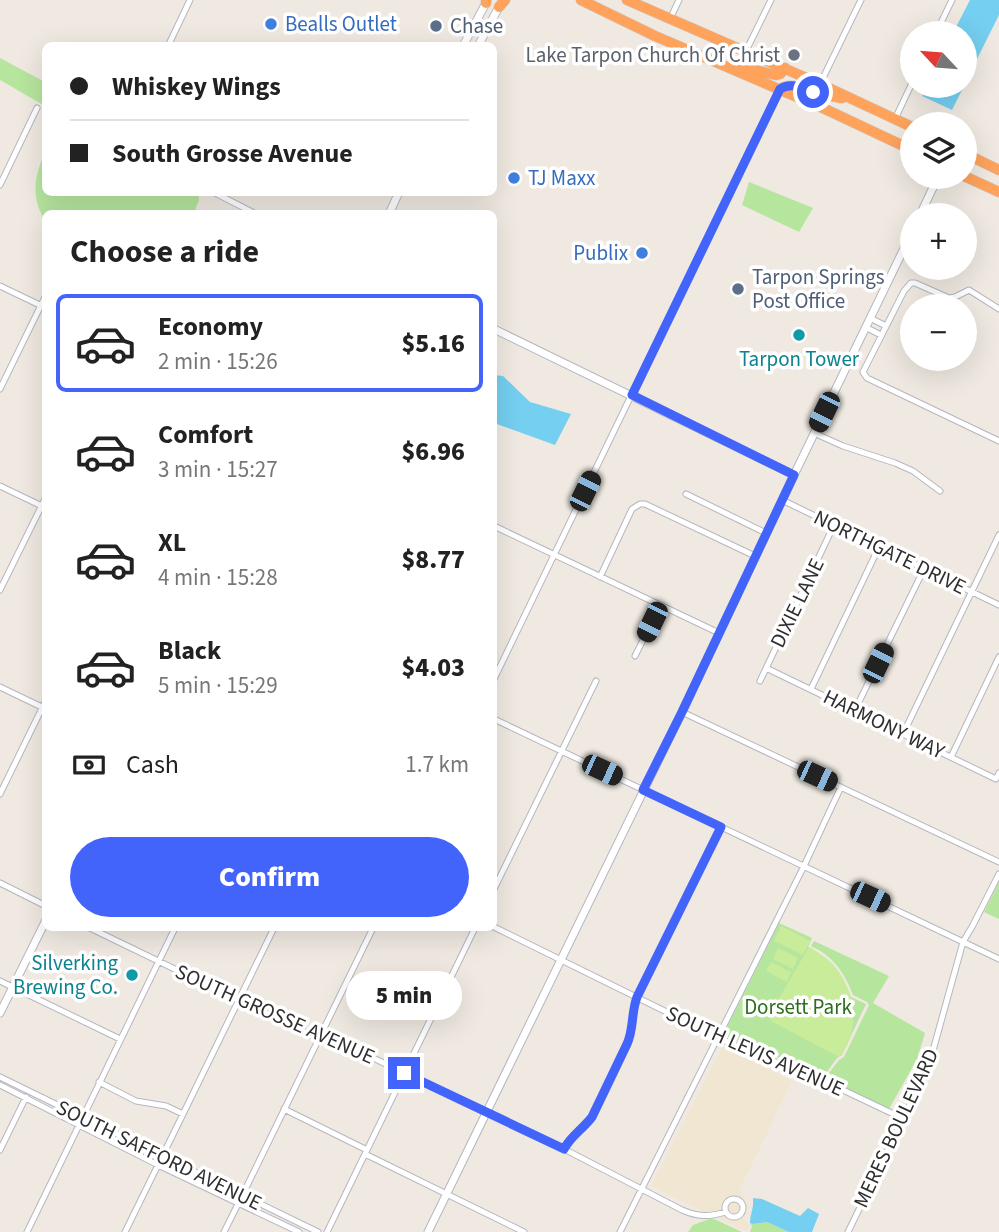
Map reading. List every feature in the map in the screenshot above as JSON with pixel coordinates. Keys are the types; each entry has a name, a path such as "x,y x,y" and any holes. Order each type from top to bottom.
{"highway":[{"path":"581,0 655,36 780,89 900,144"},
{"path":"627,0 900,121"},
{"path":"716,62 771,74 780,74 785,68"},
{"path":"780,89 793,85 813,92 856,100"},
{"path":"977,159 999,170"},
{"path":"977,182 999,192"}],"street":[{"path":"170,42 190,0"},
{"path":"670,19 680,0"},
{"path":"746,51 771,0"},
{"path":"820,84 861,0"},
{"path":"942,21 952,0"},
{"path":"465,42 486,1"},
{"path":"480,42 503,2"},
{"path":"497,673 780,89"},
{"path":"895,118 905,98"},
{"path":"0,185 37,108"},
{"path":"221,196 248,210"},
{"path":"428,1232 682,712 900,257"},
{"path":"999,309 969,290 949,298 913,283 905,288 864,369 867,378 999,441"},
{"path":"0,286 42,307"},
{"path":"0,388 42,309"},
{"path":"870,318 886,326"},
{"path":"865,327 881,335"},
{"path":"497,330 794,475"},
{"path":"814,433 913,471 940,491"},
{"path":"0,486 42,507"},
{"path":"686,494 766,533"},
{"name":"NORTHGATE DRIVE","path":"782,500 999,605"},
{"path":"600,577 632,509 645,504 755,556"},
{"path":"0,590 42,509"},
{"name":"DIXIE LANE","path":"760,681 834,525"},
{"path":"497,527 719,633"},
{"path":"903,734 999,536"},
{"path":"811,689 879,547"},
{"path":"855,710 924,569"},
{"path":"635,656 660,606"},
{"path":"951,757 999,657"},
{"name":"HARMONY WAY","path":"766,668 996,779 999,773"},
{"path":"497,883 596,681"},
{"path":"0,687 42,707"},
{"path":"0,793 42,712"},
{"path":"682,712 999,862"},
{"path":"497,720 999,959"},
{"path":"620,1232 841,787"},
{"path":"564,1149 570,1138 592,1117 631,1034 637,997 721,827"},
{"name":"MERES BOULEVARD","path":"848,1232 929,1065 963,942 999,874"},
{"path":"0,883 42,904"},
{"path":"0,1013 42,928"},
{"name":"SOUTH LEVIS AVENUE","path":"497,928 754,1055 803,1071 904,1119"},
{"name":"SOUTH GROSSE AVENUE","path":"96,931 313,1036 325,1035 564,1149 695,1216 704,1217 726,1212"},
{"path":"27,1232 173,931"},
{"path":"162,1157 274,931"},
{"path":"242,1196 372,931"},
{"path":"327,1232 474,931"},
{"path":"0,981 120,1039"},
{"name":"SOUTH SAFFORD AVENUE","path":"0,1077 84,1114 162,1157 318,1232"},
{"path":"99,1083 136,1101 166,1106 183,1114"},
{"name":"SOUTH SAFFORD AVENUE","path":"0,1085 299,1232"},
{"path":"0,1150 26,1097"},
{"path":"284,1109 524,1232"},
{"path":"125,1232 158,1165"},
{"path":"224,1232 238,1204"}],"shaded area":[{"path":"723,1046 792,1081 739,1191 748,1204 744,1218 749,1225 747,1232 651,1186"}],"green space":[{"path":"0,58 42,80 42,104 0,80"},
{"path":"42,160 42,196 198,196 199,200 195,210 42,210 42,214 36,195 38,170"},
{"path":"749,182 813,208 799,232 742,205"},
{"path":"999,882 999,919 984,912"},
{"name":"Dorsett Park","path":"779,923 812,938 808,947 823,956 835,968 851,997 866,1004 842,1055 824,1076 793,1062 756,1051 725,1036 725,1031"},
{"path":"781,926 810,941 803,955 774,941"},
{"path":"814,941 889,976 873,1003 925,1033 917,1059 889,1109 825,1078 844,1057 869,1005 853,995 837,966 811,946"},
{"path":"809,947 836,968 848,988 853,1025 846,1048 839,1057 771,1021 769,1015"},
{"path":"778,948 798,958 793,969 773,959"},
{"path":"771,962 791,972 787,982 766,971"},
{"path":"712,1218 742,1232 688,1232 693,1225"},
{"path":"767,1222 789,1232 750,1232 750,1223"}],"water":[{"path":"970,0 999,0 999,15 977,59 977,21 959,21"},
{"path":"926,98 958,98 952,110"},
{"path":"497,375 503,376 530,402 571,414 555,445 497,424"},
{"path":"753,1198 762,1199 800,1216 808,1208 819,1214 812,1232 789,1232 767,1222 750,1223"}],"place":[{"name":"Bealls Outlet","path":"271,24"},
{"name":"Chase","path":"436,26"},
{"name":"Lake Tarpon Church Of Christ","path":"794,55"},
{"name":"TJ Maxx","path":"514,178"},
{"name":"Publix","path":"642,253"},
{"name":"Tarpon Springs Post Office","path":"738,289"},
{"name":"Tarpon Tower","path":"799,335"},
{"name":"Silverking Brewing Co.","path":"132,975"}],"route":[{"path":"404,1073 564,1149 570,1138 592,1117 631,1034 637,997 721,827 643,790 794,475 632,395 780,89 793,85 813,92"}]}
